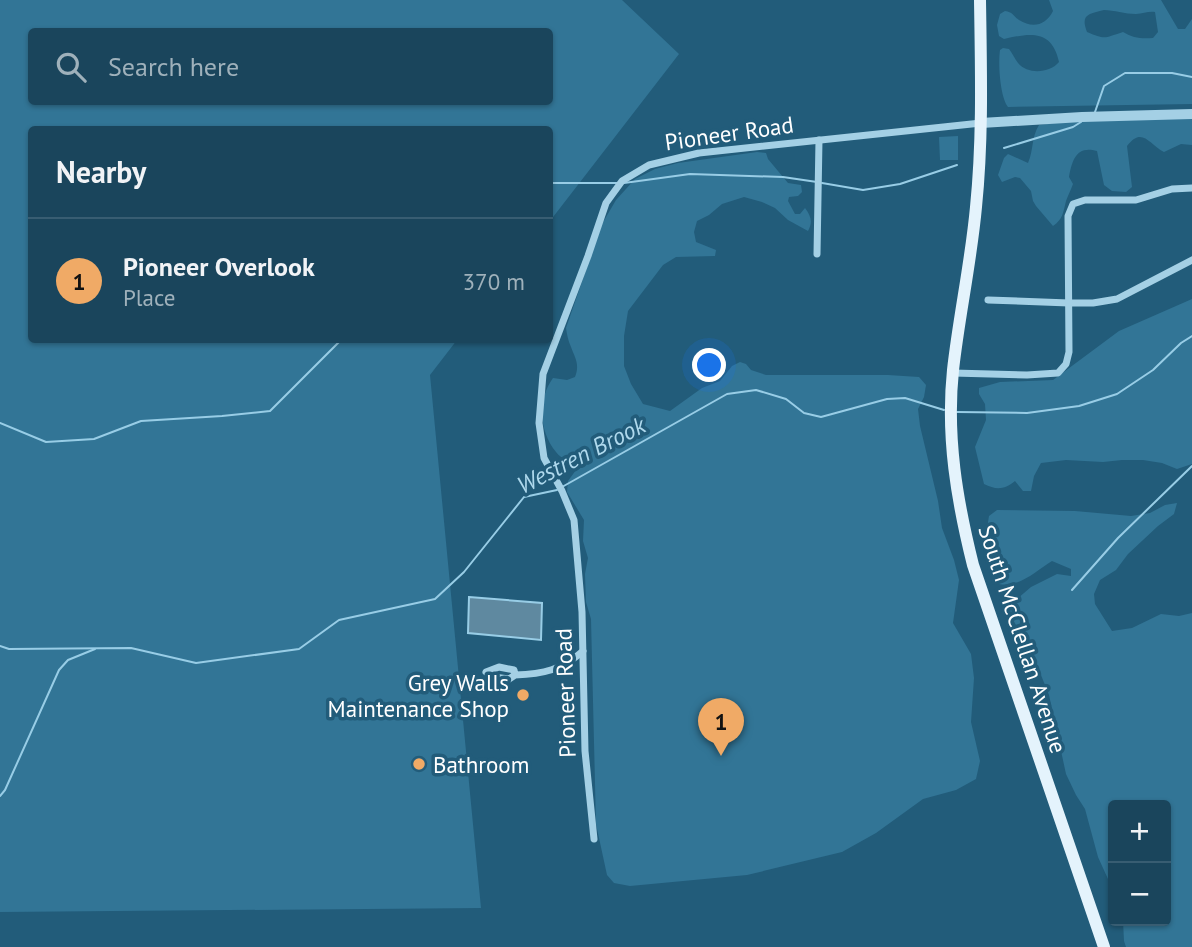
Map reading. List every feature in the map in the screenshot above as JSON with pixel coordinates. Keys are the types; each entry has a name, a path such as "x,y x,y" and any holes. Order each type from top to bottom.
{"main road":[{"name":"South McClellan Avenue","path":"980,0 981,123 976,210 953,373 952,454 958,500 973,565 1104,947"}],"street":[{"name":"Pioneer Road","path":"594,839 584,751 582,612 574,520 544,457 539,423 543,374 606,204 622,181 649,165 699,153 981,123 1192,114"},
{"path":"817,254 819,140"},
{"path":"953,373 1058,373 1066,364 1069,352 1068,216 1073,204 1085,200 1136,200 1172,189 1192,188"},
{"path":"988,300 1093,303 1117,299 1192,260"},
{"path":"515,675 537,674 557,669 583,651"}],"shaded area":[{"path":"0,0 622,0 679,54 553,217 553,126 28,126 28,343 455,343 430,375 481,908 0,912"},
{"path":"1049,0 1161,0 1178,29 1185,29 1192,19 1192,104 1008,107 1000,80 1000,50 1009,49 1022,67 1033,71 1045,70 1059,62 1051,44 1039,36 1023,35 1004,39 999,36 997,25 1000,14 1005,11 1024,23 1034,25 1047,20 1053,11","holes":["1104,10 1136,14 1155,12 1158,32 1153,38 1134,37 1123,32 1105,37 1087,32 1085,18"]},
{"path":"1192,118 1192,145 1181,144 1164,152 1141,137 1132,140 1127,146 1132,187 1126,192 1112,191 1104,185 1097,151 1080,152 1072,165 1069,177 1073,184 1062,215 1053,226 1036,206 1031,191 1020,178 1002,182 998,175 1008,154 1028,163 1039,125 1069,121"},
{"path":"958,136 958,160 940,160 939,137"},
{"path":"766,153 788,183 801,185 802,192 798,196 789,197 788,201 795,214 800,214 805,208 807,211 811,222 808,231 788,220 775,208 744,197 722,204 697,221 694,232 696,242 716,250 715,256 676,257 663,265 628,311 624,336 624,366 643,404 670,411 702,388 720,381 732,366 740,362 751,370 766,375 919,377 926,385 918,409 920,426 942,528 959,580 953,623 971,654 974,678 971,722 980,761 976,779 956,790 923,799 876,833 842,852 747,875 630,886 614,883 607,875 596,824 591,619 586,602 585,574 588,558 583,541 584,520 567,492 568,481 576,470 550,444 543,425 542,406 553,378 567,380 575,377 576,361 566,328 602,224 616,200 635,179 655,169 678,163"},
{"path":"1192,299 1192,464 1177,469 1143,460 1066,460 1041,463 1034,476 1031,491 1023,491 1015,481 1000,488 984,484 975,447 986,420 985,404 979,394 979,388 1000,382 1053,380 1119,331"},
{"path":"1177,503 1174,514 1128,554 1116,570 1100,580 1094,594 1095,604 1112,631 1132,628 1161,614 1179,616 1192,613 1192,947 1126,947 1123,926 1171,926 1171,800 1108,800 1108,879 1098,857 1085,809 1066,774 1049,695 1037,665 1009,612 1017,599 1031,587 1057,574 1071,576 1071,569 1052,561 1020,581 999,584 985,541 989,516 997,510 1075,511 1131,516 1150,513 1165,505"},
{"path":"469,597 542,603 541,640 468,633"}],"waterway":[{"path":"1095,112 1104,86 1125,73 1172,73 1192,77"},
{"path":"1004,148 1073,127 1081,122"},
{"path":"822,183 863,190 900,184 957,165"},
{"path":"624,183 690,174 783,177 817,182"},
{"path":"553,183 618,183"},
{"name":"Westren Brook","path":"957,412 1027,413 1079,406 1117,394 1153,370 1192,336"},
{"path":"0,423 46,442 94,439 141,421 270,411 338,343"},
{"name":"Westren Brook","path":"562,487 727,394 756,390 786,399 804,413 821,417 887,399 905,398 944,410"},
{"path":"1072,590 1118,538 1192,466"},
{"name":"Westren Brook","path":"0,646 9,649 131,648 196,663 299,649 339,620 435,599 464,572 524,497 557,490"},
{"path":"0,796 59,670 68,660 95,649"}],"place":[{"name":"Grey Walls Maintenance Shop","path":"523,695"},
{"name":"Pioneer Overlook","path":"721,756"},
{"name":"Bathroom","path":"419,764"}]}
